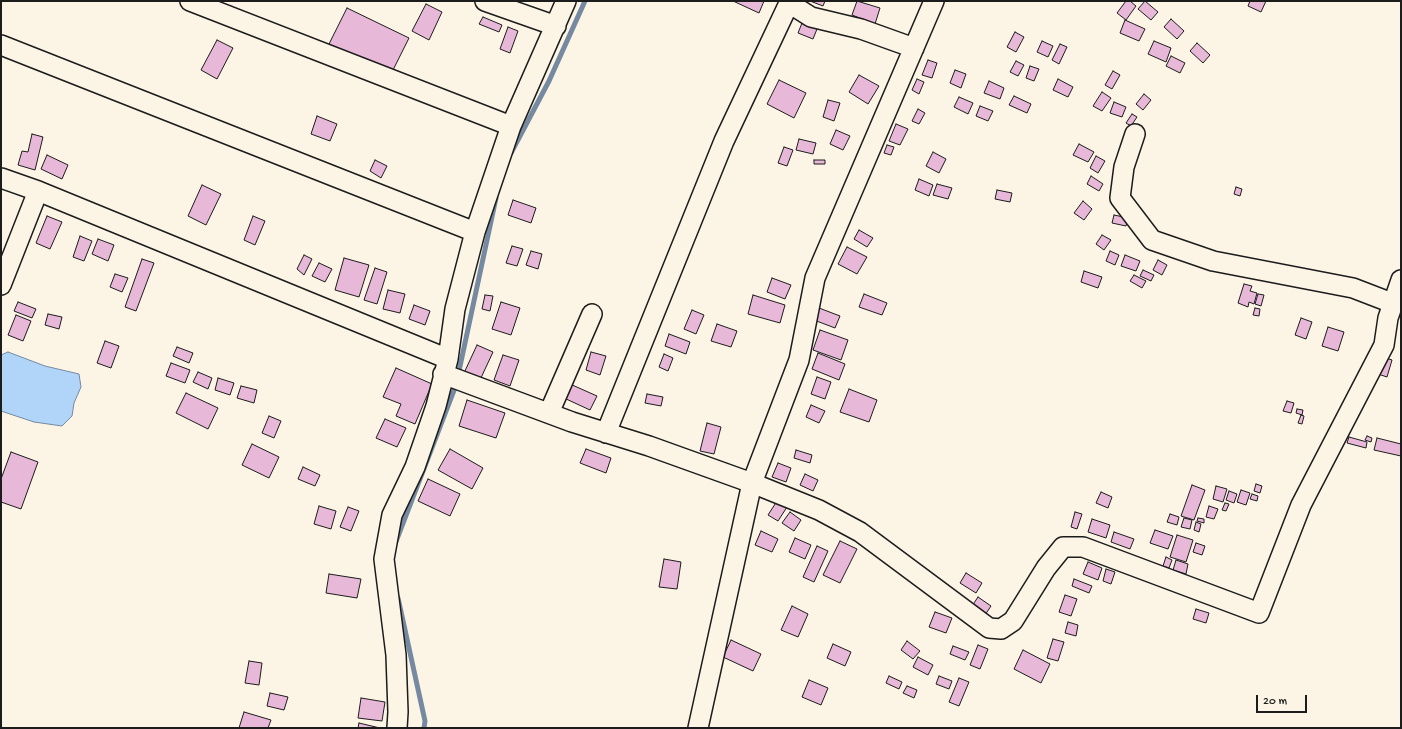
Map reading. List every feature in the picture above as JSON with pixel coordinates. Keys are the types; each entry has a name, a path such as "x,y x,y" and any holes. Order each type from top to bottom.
{"street":[{"path":"190,1 511,126"},
{"path":"485,1 556,26"},
{"path":"397,728 398,712 396,655 384,559 392,515 415,467 436,406 455,309 475,232 511,126 566,1"},
{"path":"698,728 752,483 798,360 815,278 934,1"},
{"path":"606,433 724,142 790,2 811,17 861,29 914,48"},
{"path":"1,45 475,232"},
{"path":"1135,134 1124,167 1120,198 1152,240 1213,261 1353,288 1392,303"},
{"path":"1,178 38,190 445,366 549,414 648,446 752,483 819,510 860,532 989,628 1001,629 1013,621 1046,568 1063,547 1083,546 1258,613 1301,505 1384,345 1392,303 1401,280"},
{"path":"1,285 38,190"},
{"path":"549,414 592,314"}],"water":[{"path":"8,352 45,366 79,374 81,387 74,403 72,416 62,426 34,422 1,411 1,355"}],"building":[{"path":"733,1 764,1 759,13"},
{"path":"810,1 825,1 823,6"},
{"path":"857,1 880,8 875,24 852,15"},
{"path":"1126,1 1130,1 1136,6 1126,20 1117,13"},
{"path":"1145,1 1158,12 1151,20 1138,9"},
{"path":"1250,1 1266,1 1261,12 1248,6"},
{"path":"426,4 442,12 429,40 412,31"},
{"path":"347,8 409,38 391,74 329,44"},
{"path":"483,17 502,25 499,32 479,24"},
{"path":"804,18 819,24 813,39 798,33"},
{"path":"1171,19 1184,31 1177,39 1164,27"},
{"path":"1125,20 1145,29 1139,41 1120,33"},
{"path":"508,27 518,31 510,53 500,49"},
{"path":"1015,32 1024,37 1016,52 1007,47"},
{"path":"217,40 233,48 217,79 201,70"},
{"path":"1042,41 1053,46 1048,57 1037,52"},
{"path":"1154,41 1171,48 1166,62 1148,54"},
{"path":"1197,43 1210,55 1203,63 1190,51"},
{"path":"1060,44 1067,47 1059,64 1052,60"},
{"path":"1171,56 1185,63 1180,73 1166,66"},
{"path":"928,60 937,63 932,78 922,75"},
{"path":"1016,61 1024,65 1018,76 1010,72"},
{"path":"1030,66 1039,69 1034,81 1026,78"},
{"path":"955,70 966,74 961,88 950,83"},
{"path":"1113,71 1120,75 1112,89 1105,85"},
{"path":"859,75 879,86 868,104 849,92"},
{"path":"917,79 924,82 919,94 912,90"},
{"path":"1058,79 1073,87 1068,97 1053,90"},
{"path":"779,80 806,93 794,118 767,104"},
{"path":"989,81 1004,88 1000,99 984,93"},
{"path":"1102,92 1111,98 1102,111 1093,106"},
{"path":"1144,94 1151,100 1143,110 1136,104"},
{"path":"1014,96 1031,104 1027,113 1009,105"},
{"path":"959,97 973,103 968,114 954,107"},
{"path":"828,100 840,103 834,121 823,117"},
{"path":"1114,102 1126,107 1122,117 1110,113"},
{"path":"980,106 993,111 988,121 976,116"},
{"path":"918,109 925,113 919,124 912,121"},
{"path":"1132,114 1137,117 1131,126 1126,123"},
{"path":"317,116 337,124 330,141 311,134"},
{"path":"896,124 908,129 900,145 889,141"},
{"path":"836,130 850,136 843,150 830,144"},
{"path":"32,134 43,137 35,170 18,165 22,151 28,152"},
{"path":"799,139 816,143 813,154 796,150"},
{"path":"1079,144 1094,152 1088,162 1073,155"},
{"path":"887,145 894,147 891,155 884,153"},
{"path":"784,147 793,150 787,166 778,163"},
{"path":"933,152 946,159 939,173 926,166"},
{"path":"47,155 68,165 62,179 41,169"},
{"path":"1096,156 1105,161 1098,173 1090,168"},
{"path":"375,160 387,166 381,178 370,171"},
{"path":"814,160 825,160 825,164 814,164"},
{"path":"1091,176 1103,184 1099,191 1087,184"},
{"path":"919,179 933,185 929,196 915,190"},
{"path":"937,184 952,188 948,199 933,195"},
{"path":"202,185 221,194 206,225 188,216"},
{"path":"1236,187 1242,189 1240,196 1234,194"},
{"path":"997,190 1012,193 1010,202 995,199"},
{"path":"513,200 536,208 531,223 508,215"},
{"path":"1083,201 1092,209 1084,220 1074,213"},
{"path":"1114,215 1128,218 1126,226 1112,223"},
{"path":"47,216 62,222 50,249 36,243"},
{"path":"253,216 265,221 255,245 244,240"},
{"path":"859,230 873,238 867,247 854,239"},
{"path":"1102,235 1111,240 1104,250 1096,244"},
{"path":"80,236 92,241 84,261 73,257"},
{"path":"98,239 114,245 108,261 92,254"},
{"path":"512,246 523,249 517,266 506,263"},
{"path":"847,247 867,257 857,274 838,264"},
{"path":"531,251 542,254 538,269 526,265"},
{"path":"1110,251 1119,255 1115,265 1106,261"},
{"path":"304,255 312,259 304,275 297,269"},
{"path":"1125,255 1140,261 1136,271 1121,266"},
{"path":"344,258 369,265 359,297 335,290"},
{"path":"142,259 154,263 136,311 125,307"},
{"path":"1158,260 1167,265 1162,275 1153,270"},
{"path":"319,263 332,269 325,282 312,276"},
{"path":"375,268 387,272 377,304 364,300"},
{"path":"1143,270 1154,275 1151,281 1140,276"},
{"path":"1084,271 1102,277 1098,288 1081,282"},
{"path":"115,274 128,278 122,292 110,287"},
{"path":"1134,275 1146,281 1142,288 1130,281"},
{"path":"772,278 791,285 785,299 767,292"},
{"path":"1244,284 1252,286 1250,291 1257,293 1254,304 1249,302 1248,307 1238,303"},
{"path":"388,290 405,294 400,313 383,309"},
{"path":"864,294 887,303 882,315 859,307"},
{"path":"1258,294 1264,295 1261,306 1255,304"},
{"path":"485,295 493,296 490,311 482,309"},
{"path":"753,295 785,305 780,323 748,314"},
{"path":"18,302 36,309 32,318 14,311"},
{"path":"501,302 520,308 511,335 492,329"},
{"path":"414,305 430,311 425,325 409,319"},
{"path":"819,308 840,316 835,328 814,320"},
{"path":"1255,308 1260,309 1259,316 1253,315"},
{"path":"692,310 704,315 696,334 684,329"},
{"path":"48,314 62,317 59,329 45,325"},
{"path":"16,315 31,321 23,341 8,335"},
{"path":"1301,318 1312,322 1306,339 1295,335"},
{"path":"717,324 737,331 731,347 711,341"},
{"path":"1328,327 1344,332 1338,351 1322,346"},
{"path":"820,330 848,340 841,360 813,350"},
{"path":"669,334 690,342 686,354 665,346"},
{"path":"105,341 119,346 111,368 97,363"},
{"path":"477,345 493,352 480,380 464,373"},
{"path":"177,347 193,353 189,363 173,356"},
{"path":"591,352 606,356 600,375 586,370"},
{"path":"818,353 845,364 839,380 812,369"},
{"path":"664,354 673,358 668,371 659,367"},
{"path":"503,355 519,360 510,386 494,380"},
{"path":"1380,356 1392,360 1387,377 1375,373"},
{"path":"171,363 190,370 185,383 166,376"},
{"path":"396,368 432,384 415,424 396,416 401,404 383,397"},
{"path":"198,372 212,378 208,389 193,382"},
{"path":"817,377 831,382 825,399 811,394"},
{"path":"218,378 234,383 230,395 215,390"},
{"path":"570,384 597,396 590,410 564,398"},
{"path":"241,386 257,390 254,403 237,398"},
{"path":"849,389 877,400 869,422 840,412"},
{"path":"186,393 218,408 208,429 176,413"},
{"path":"647,394 663,397 661,406 645,403"},
{"path":"467,400 505,413 496,438 459,426"},
{"path":"1287,401 1294,403 1291,413 1283,411"},
{"path":"811,405 825,411 819,423 806,417"},
{"path":"1297,409 1303,410 1302,415 1296,413"},
{"path":"1301,415 1304,416 1302,424 1298,423"},
{"path":"269,416 281,421 274,438 262,433"},
{"path":"385,419 406,428 397,447 376,438"},
{"path":"707,423 721,427 714,454 700,451"},
{"path":"1367,436 1372,438 1371,442 1365,440"},
{"path":"1349,437 1367,442 1366,448 1347,443"},
{"path":"1377,438 1401,444 1401,456 1374,450"},
{"path":"252,444 279,457 269,478 242,465"},
{"path":"450,449 483,468 472,489 438,470"},
{"path":"586,449 611,458 606,473 580,463"},
{"path":"796,450 812,455 810,463 794,458"},
{"path":"11,452 38,462 21,509 1,502 1,479"},
{"path":"778,463 791,468 786,482 772,477"},
{"path":"303,467 320,475 315,486 298,479"},
{"path":"805,474 818,480 813,491 800,485"},
{"path":"428,479 460,494 450,516 418,501"},
{"path":"1256,484 1262,486 1260,493 1254,491"},
{"path":"1192,485 1205,490 1194,520 1181,516"},
{"path":"1216,486 1227,489 1223,502 1213,499"},
{"path":"1241,490 1250,493 1246,505 1237,502"},
{"path":"1229,491 1237,494 1234,503 1226,500"},
{"path":"1101,492 1112,497 1108,508 1096,503"},
{"path":"1252,494 1258,496 1257,501 1250,499"},
{"path":"777,501 787,507 778,521 768,515"},
{"path":"1225,503 1229,504 1226,511 1222,510"},
{"path":"319,506 336,511 331,529 314,524"},
{"path":"1209,506 1218,509 1214,519 1206,517"},
{"path":"348,507 359,511 351,531 340,527"},
{"path":"790,512 801,520 794,531 782,523"},
{"path":"1075,512 1082,514 1077,529 1071,527"},
{"path":"1170,514 1179,517 1177,525 1167,522"},
{"path":"1184,518 1192,520 1190,529 1181,527"},
{"path":"1198,518 1204,519 1204,523 1197,521"},
{"path":"1092,519 1110,525 1106,538 1088,532"},
{"path":"1196,522 1201,524 1199,532 1194,530"},
{"path":"1155,530 1173,536 1168,549 1150,543"},
{"path":"761,531 778,539 772,552 755,545"},
{"path":"1114,532 1134,539 1130,549 1111,542"},
{"path":"1177,535 1193,540 1186,562 1170,557"},
{"path":"795,538 811,545 805,559 789,552"},
{"path":"840,541 857,549 840,583 823,575"},
{"path":"1196,543 1205,546 1202,555 1193,552"},
{"path":"817,546 828,551 814,582 803,577"},
{"path":"1166,557 1172,560 1169,568 1163,566"},
{"path":"664,559 681,562 677,589 659,587"},
{"path":"1176,560 1188,564 1186,574 1173,570"},
{"path":"1088,562 1102,568 1098,580 1083,574"},
{"path":"1106,569 1115,572 1111,584 1103,581"},
{"path":"966,573 982,583 976,593 960,583"},
{"path":"329,574 361,579 357,598 326,593"},
{"path":"1074,579 1092,586 1089,593 1072,586"},
{"path":"1065,595 1077,599 1071,616 1059,612"},
{"path":"978,597 991,606 985,615 972,606"},
{"path":"792,606 808,614 798,637 781,630"},
{"path":"1196,609 1209,613 1206,623 1193,619"},
{"path":"935,612 952,618 946,633 929,627"},
{"path":"1068,622 1078,625 1076,636 1065,633"},
{"path":"1053,639 1064,642 1058,661 1047,658"},
{"path":"731,640 761,654 753,671 723,657"},
{"path":"907,641 920,651 913,659 901,650"},
{"path":"833,644 851,652 845,666 827,658"},
{"path":"978,645 988,649 980,669 970,665"},
{"path":"953,646 969,652 965,660 950,654"},
{"path":"1023,650 1050,664 1041,683 1014,669"},
{"path":"918,657 933,665 928,675 913,667"},
{"path":"249,661 262,663 259,685 245,683"},
{"path":"889,676 902,682 899,689 886,683"},
{"path":"939,676 952,681 949,689 936,684"},
{"path":"959,678 969,682 959,706 949,702"},
{"path":"809,680 828,688 821,705 802,697"},
{"path":"907,686 917,690 914,698 903,693"},
{"path":"270,693 288,697 284,710 267,706"},
{"path":"361,698 385,702 382,721 358,718"},
{"path":"244,712 271,720 268,728 239,728"},
{"path":"359,723 380,728 358,728"}],"waterway":[{"path":"511,153 549,81 585,1"},
{"path":"459,371 496,198"},
{"path":"395,544 456,385"},
{"path":"398,598 425,721 424,728"}]}
